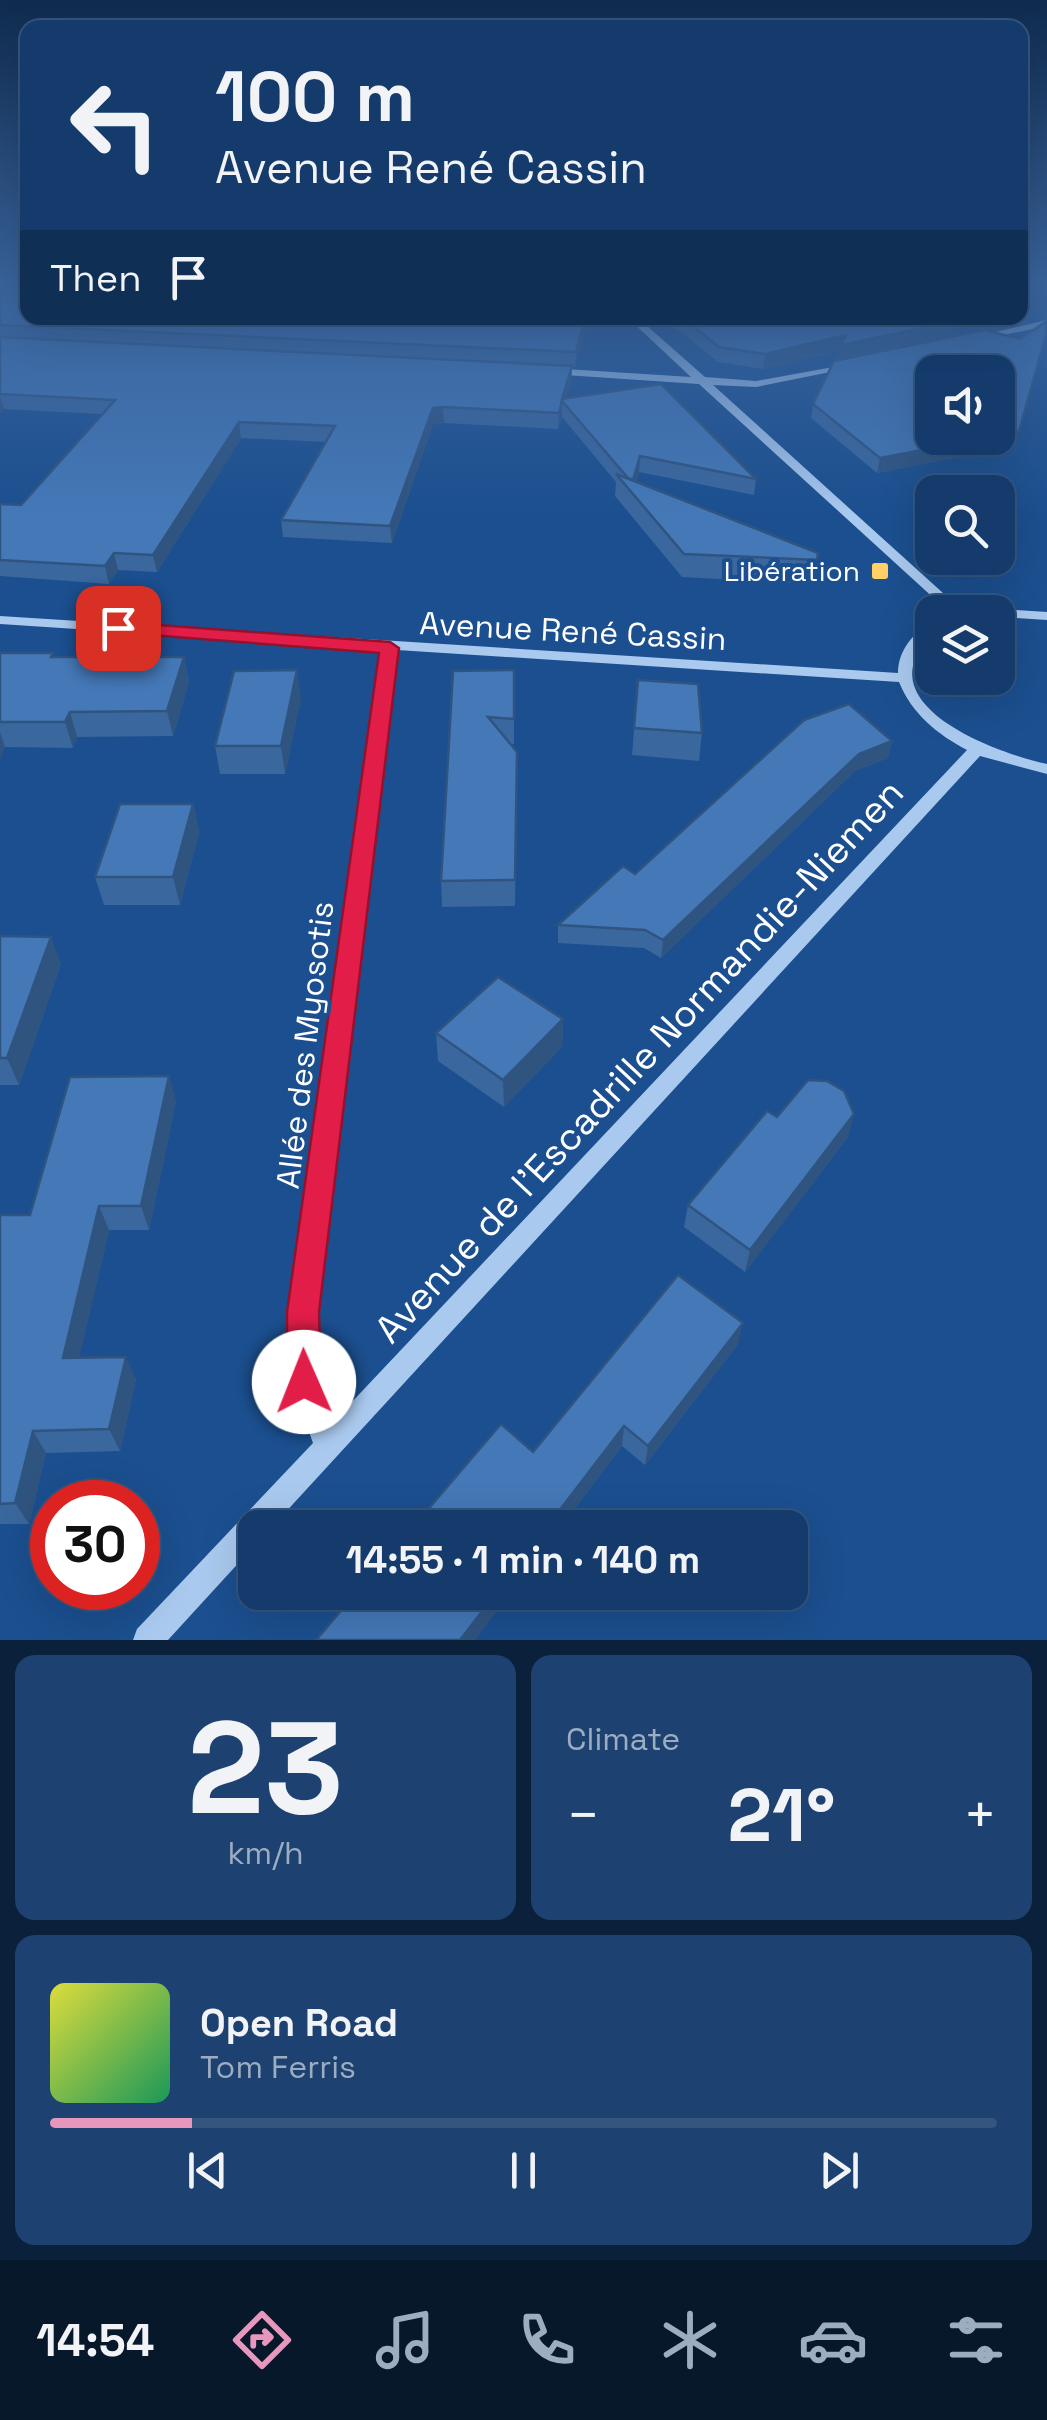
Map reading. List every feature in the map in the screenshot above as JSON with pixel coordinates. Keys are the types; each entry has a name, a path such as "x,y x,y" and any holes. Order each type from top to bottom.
{"street":[{"path":"681,362 938,595"},
{"path":"538,371 756,384 867,362"},
{"path":"1015,614 1047,616"},
{"name":"Avenue René Cassin","path":"0,620 904,678"},
{"path":"915,642 905,657 904,678 916,703 941,728 977,749 1047,769"},
{"name":"Allée des Myosotis","path":"328,1447 304,1382 303,1312 390,648"},
{"name":"Avenue de l'Escadrille Normandie-Niemen","path":"148,1640 977,749"}],"building":[{"path":"0,362 484,362 572,366 562,399 661,384 756,479 640,456 633,480 628,478 562,401 559,413 443,407 433,408 390,526 281,520 335,426 239,422 153,555 114,553 105,566 0,560 0,504 21,505 115,400 0,394"},
{"path":"834,362 915,362 915,451 880,458 813,404"},
{"path":"1015,362 1038,362 1019,431 1015,432"},
{"path":"616,474 818,553 817,560 684,554"},
{"path":"0,653 184,657 167,711 70,712 65,722 0,722"},
{"path":"297,670 281,746 215,746 234,671"},
{"path":"514,670 514,719 488,717 517,752 515,880 441,881 453,671"},
{"path":"638,680 698,684 702,733 634,728"},
{"path":"849,704 892,741 859,754 663,940 645,930 558,925 623,866 635,874 804,720"},
{"path":"120,804 193,804 173,877 95,877"},
{"path":"0,936 51,937 7,1058 0,1058"},
{"path":"498,977 563,1019 503,1080 436,1033"},
{"path":"169,1076 141,1206 99,1206 63,1358 126,1357 109,1429 33,1431 15,1503 0,1504 0,1215 30,1215 70,1077"},
{"path":"808,1080 827,1081 844,1091 854,1114 750,1250 688,1205 767,1111 777,1117"},
{"path":"678,1275 743,1323 648,1446 624,1426 560,1510 427,1510 501,1424 533,1452"},
{"path":"342,1610 483,1610 460,1640 316,1640"}],"place":[{"name":"Libération","path":"880,571"}],"route":[{"path":"118,628 390,648 303,1312 304,1382"}]}
